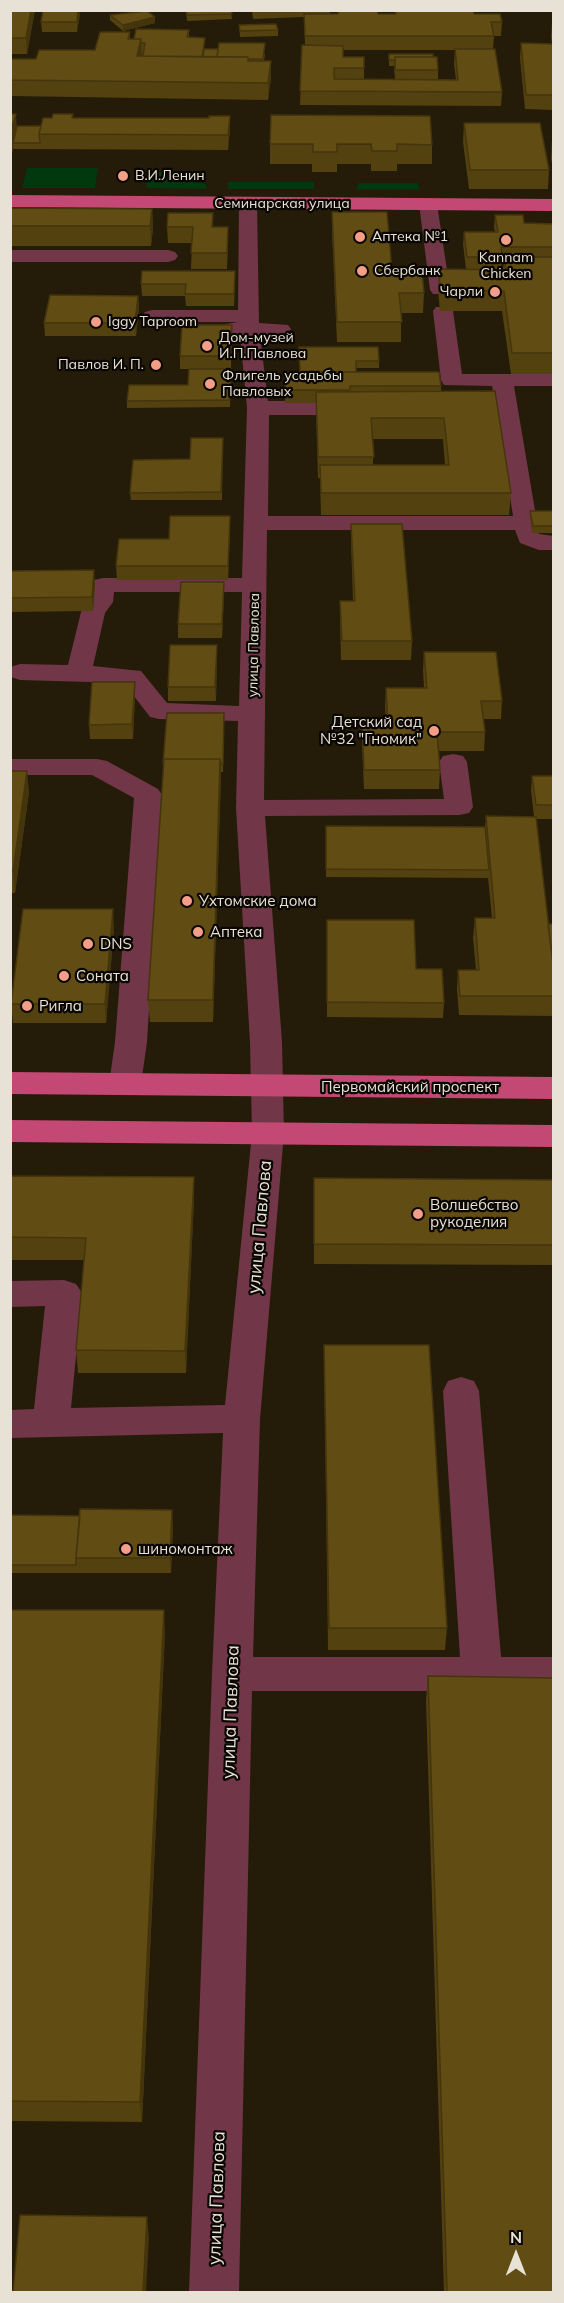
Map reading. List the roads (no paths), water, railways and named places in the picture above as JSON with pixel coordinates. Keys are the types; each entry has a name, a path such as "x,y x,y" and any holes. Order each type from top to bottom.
{"main road":[{"name":"Семинарская улица","path":"10,201 554,205"},
{"name":"Первомайский проспект","path":"10,1083 554,1088"},
{"path":"10,1131 554,1136"}],"street":[{"name":"улица Павлова","path":"248,204 249,322 258,408 250,808 266,1042 266,1087"},
{"path":"428,204 452,380 554,380"},
{"path":"10,256 168,256"},
{"path":"441,291 461,272"},
{"path":"152,316 249,322 280,329"},
{"path":"223,330 249,322"},
{"path":"502,380 528,538 532,541 554,543"},
{"path":"459,408 507,407"},
{"path":"258,408 376,408"},
{"path":"256,523 526,523"},
{"path":"79,674 93,612 101,602 103,585 255,585"},
{"path":"20,672 132,676 159,711 252,714"},
{"path":"250,808 459,807 453,762"},
{"path":"10,767 97,767 148,795 131,1042 125,1084"},
{"path":"266,1087 268,1133"},
{"name":"улица Павлова","path":"214,2292 232,1674 242,1419 268,1133"},
{"path":"10,1294 64,1293 51,1422"},
{"path":"461,1391 482,1674"},
{"path":"10,1424 242,1419"},
{"path":"232,1674 554,1674"}],"place":[{"name":"В.И.Ленин","path":"123,176"},
{"name":"Аптека №1","path":"360,237"},
{"name":"Kannam Chicken","path":"506,240"},
{"name":"Сбербанк","path":"362,271"},
{"name":"Чарли","path":"495,292"},
{"name":"Iggy Taproom","path":"96,322"},
{"name":"Дом-музей И.П.Павлова","path":"207,346"},
{"name":"Павлов И. П.","path":"156,365"},
{"name":"Флигель усадьбы Павловых","path":"210,384"},
{"name":"Детский сад №32 \"Гномик\"","path":"434,731"},
{"name":"Ухтомские дома","path":"187,901"},
{"name":"Аптека","path":"198,932"},
{"name":"DNS","path":"88,944"},
{"name":"Соната","path":"64,976"},
{"name":"Ригла","path":"27,1006"},
{"name":"Волшебство рукоделия","path":"418,1214"},
{"name":"шиномонтаж","path":"126,1549"}]}
